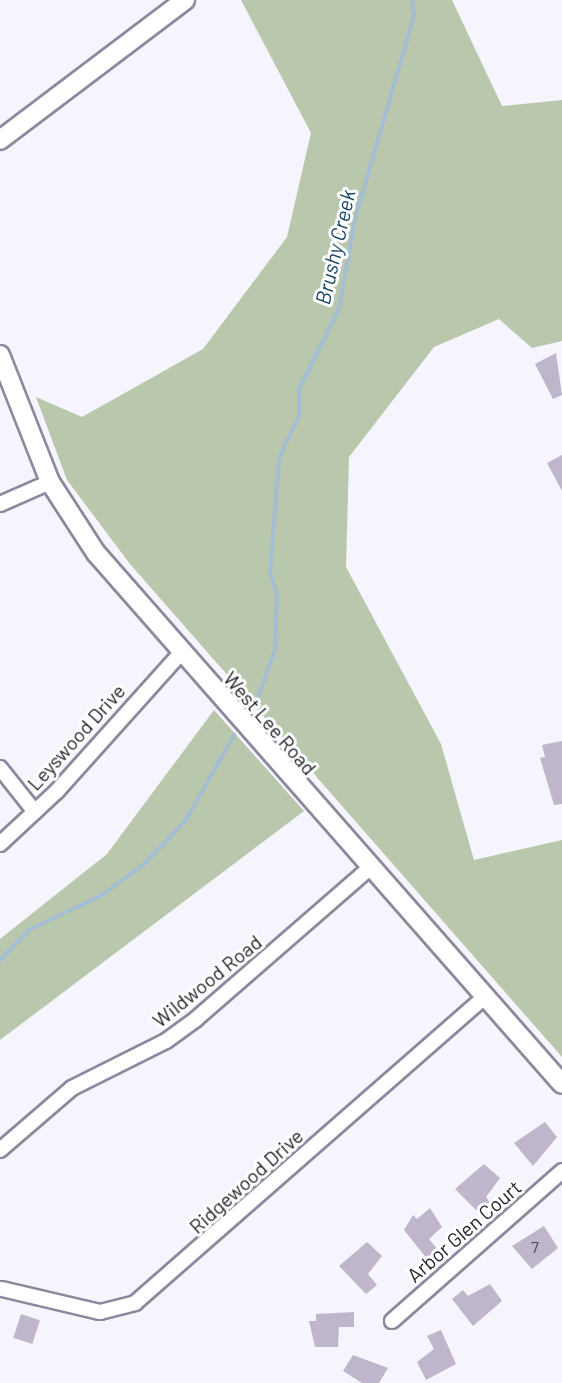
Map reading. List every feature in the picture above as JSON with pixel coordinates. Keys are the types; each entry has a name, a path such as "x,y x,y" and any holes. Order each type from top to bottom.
{"street":[{"path":"0,140 185,0"},
{"name":"West Lee Road","path":"0,355 50,483 96,553 180,654 562,1084"},
{"path":"0,504 50,483"},
{"name":"Leyswood Drive","path":"0,844 35,812 180,654"},
{"path":"0,768 35,812"},
{"name":"Wildwood Road","path":"0,1150 72,1088 196,1019 370,868"},
{"name":"Ridgewood Drive","path":"1,1290 100,1312 135,1303 485,997"},
{"name":"Arbor Glen Court","path":"392,1321 562,1171"}],"green space":[{"path":"241,0 452,0 502,106 562,100 562,341 532,348 499,319 434,347 349,457 346,567 441,744 474,860 562,840 562,1057 130,564 67,480 36,397 82,417 203,349 287,237 311,133"},
{"path":"214,710 304,811 0,1040 0,939 107,854"}],"building":[{"path":"556,353 562,395 553,399 535,364"},
{"path":"562,455 562,491 547,463"},
{"path":"562,741 562,804 554,805 540,758 545,757 542,745"},
{"path":"545,1122 557,1137 533,1166 514,1143"},
{"path":"484,1164 500,1178 486,1197 491,1204 480,1214 455,1189"},
{"path":"430,1208 442,1227 429,1239 439,1251 428,1260 404,1230 413,1215 417,1219"},
{"path":"544,1226 558,1248 532,1269 512,1246"},
{"path":"367,1242 382,1256 368,1274 377,1285 366,1294 339,1266"},
{"path":"490,1284 502,1301 473,1326 452,1299 463,1290 468,1296"},
{"path":"354,1312 354,1327 339,1327 338,1347 315,1347 309,1321 316,1321 316,1314"},
{"path":"21,1314 40,1320 32,1344 13,1338"},
{"path":"441,1330 456,1364 426,1380 417,1362 434,1349 427,1336"},
{"path":"353,1355 388,1368 379,1383 362,1383 343,1371"}],"waterway":[{"name":"Brushy Creek","path":"255,705 275,650 277,594 270,573 279,458 299,416 299,389 339,309 355,219 414,16 412,0"},
{"name":"Brushy Creek","path":"0,960 29,930 102,895 144,864 186,820 234,735"}]}
